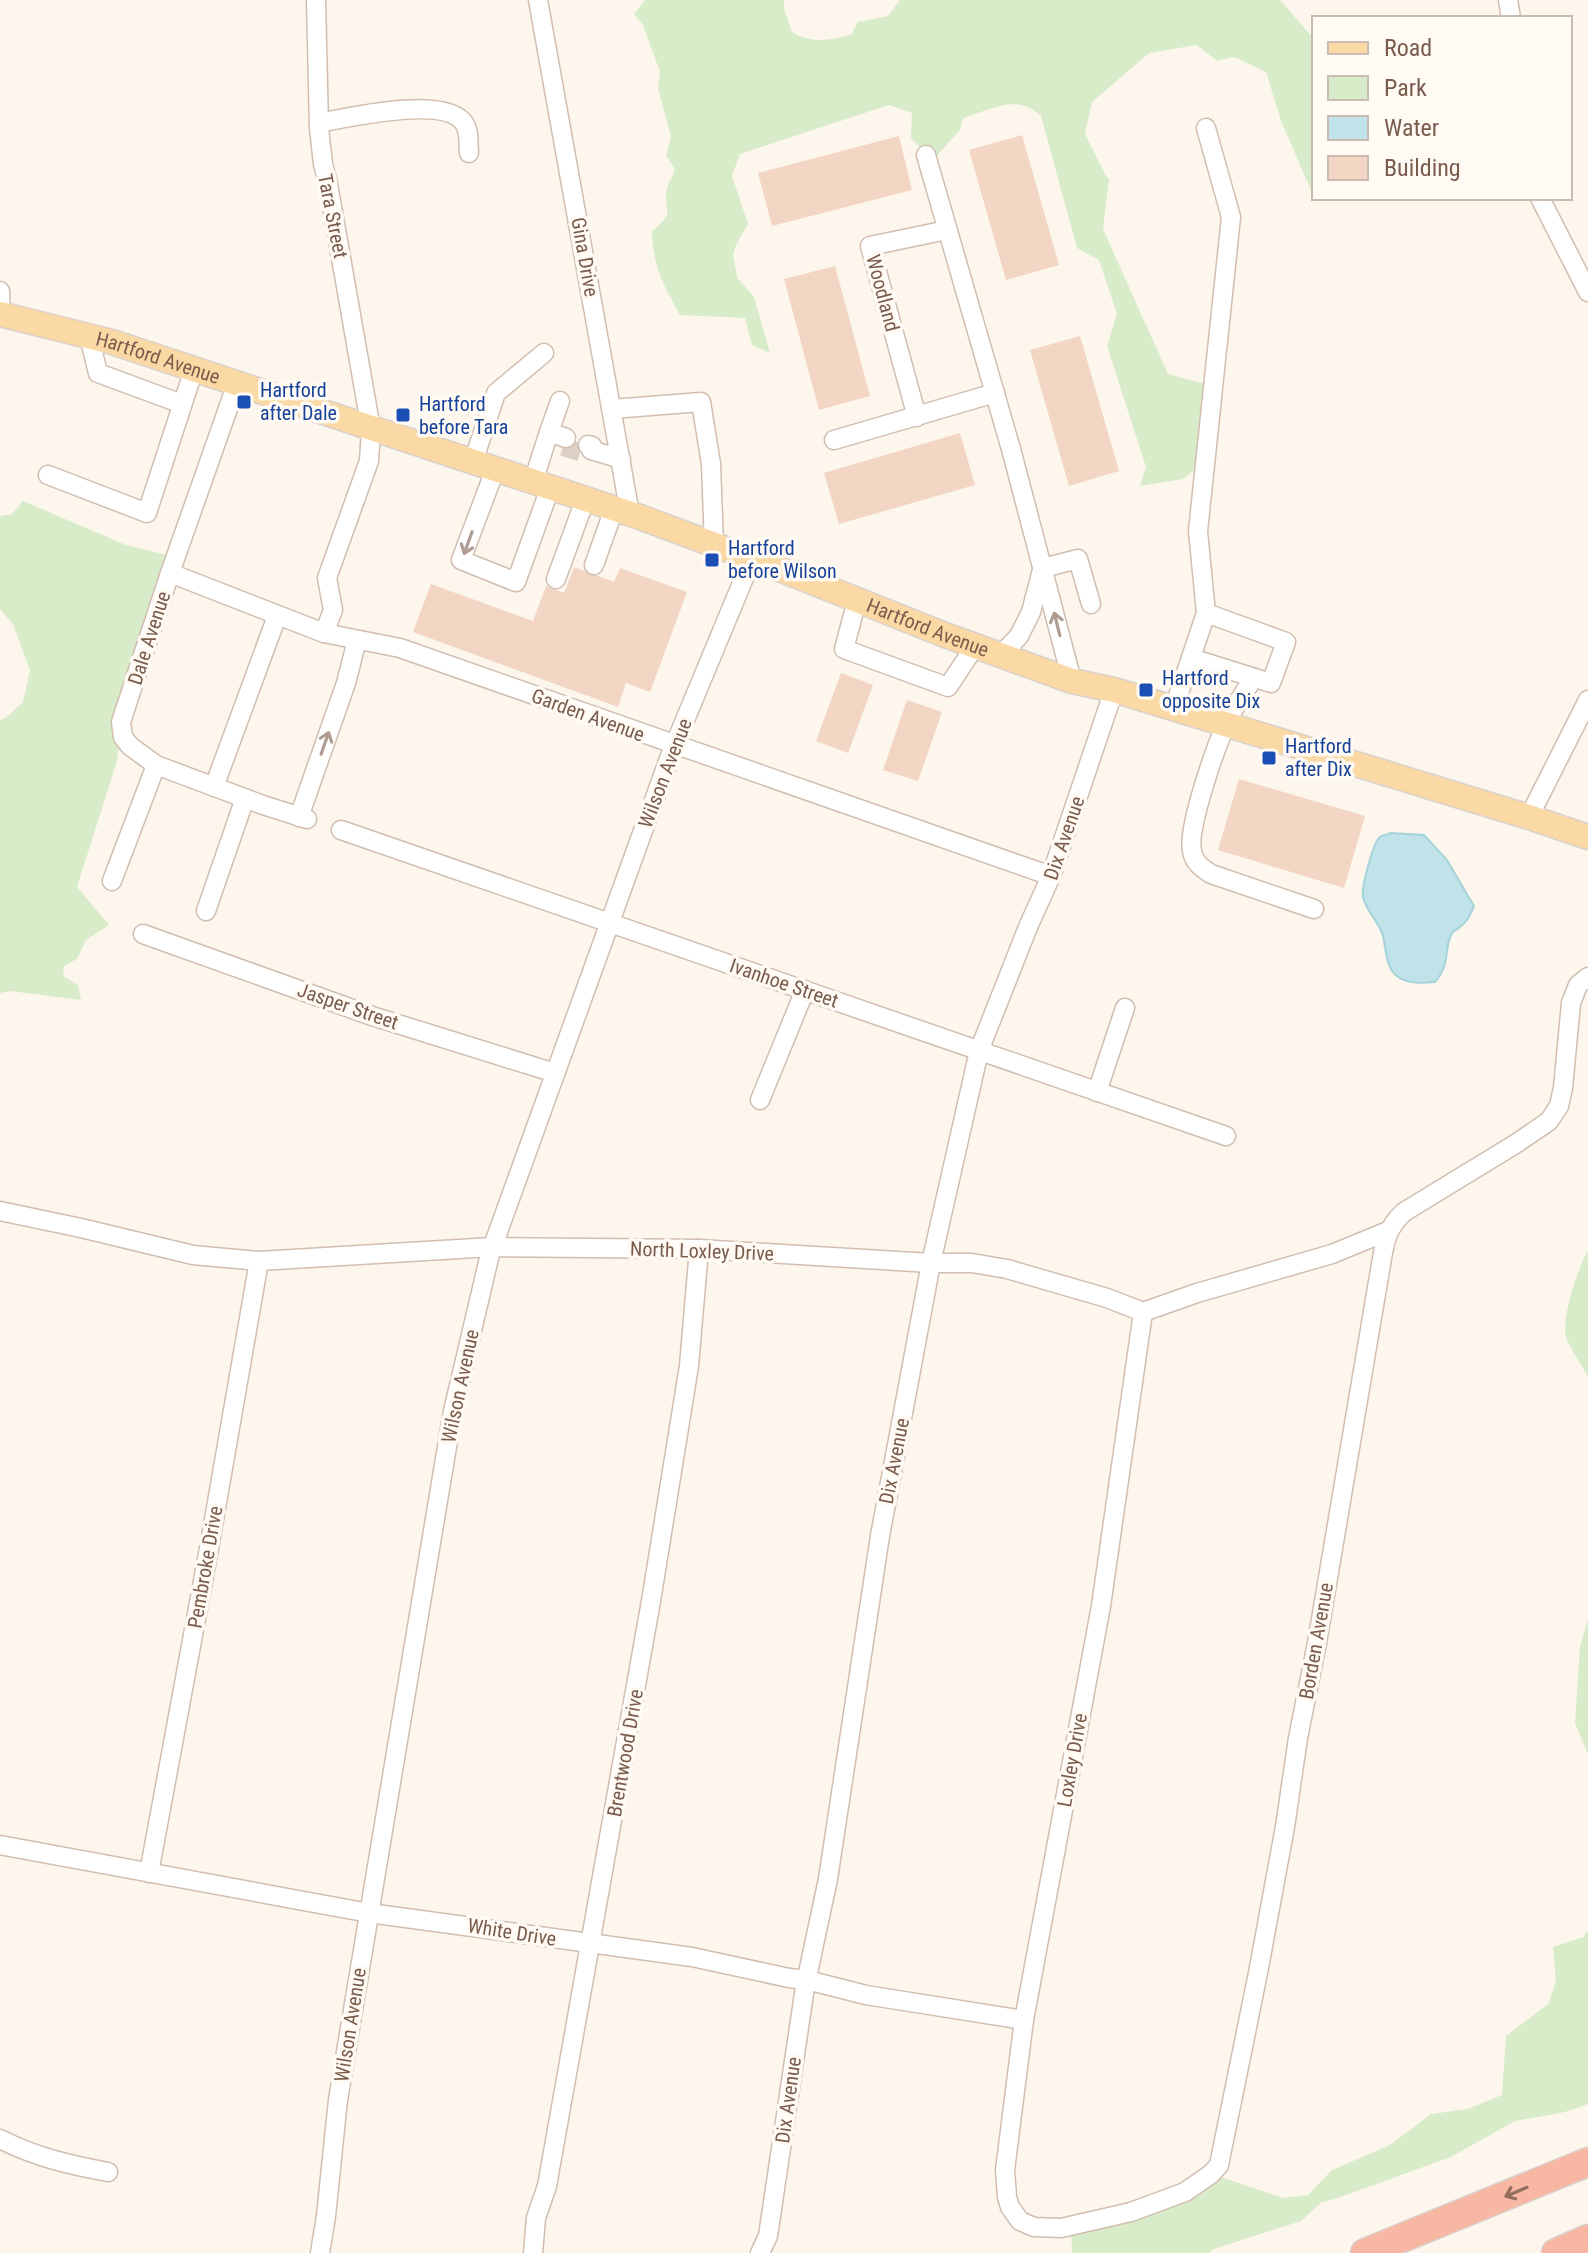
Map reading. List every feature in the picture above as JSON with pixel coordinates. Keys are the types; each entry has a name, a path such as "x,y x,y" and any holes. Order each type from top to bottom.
{"highway":[{"path":"1365,2253 1588,2162"},
{"path":"1556,2253 1588,2239"}],"main road":[{"name":"Hartford Avenue","path":"0,307 622,512 1072,681 1174,708 1588,837"}],"street":[{"name":"Tara Street","path":"316,0 323,164 371,429 369,461 327,578 333,610 324,633"},
{"name":"Gina Drive","path":"538,0 621,459 622,512"},
{"path":"319,123 363,114 435,108 449,111 463,121 468,132 469,153"},
{"path":"1174,708 1206,613 1198,531 1231,217 1206,128"},
{"path":"926,155 995,393 1072,681"},
{"path":"1541,200 1588,292"},
{"name":"Woodland","path":"917,417 870,246 947,230"},
{"path":"89,336 98,373 182,404"},
{"path":"544,353 496,393 484,466 461,560 516,582 556,440 560,401"},
{"path":"48,475 147,513 194,369"},
{"name":"Dale Avenue","path":"156,765 130,746 123,737 121,722 237,383"},
{"path":"834,440 995,393"},
{"path":"612,409 701,402 711,464 714,545"},
{"path":"588,450 621,459"},
{"path":"556,579 585,500"},
{"path":"594,565 622,512"},
{"name":"Wilson Avenue","path":"320,2253 338,2100 453,1411 492,1247 675,745 752,559"},
{"path":"1043,568 1078,559 1091,604"},
{"path":"1001,655 1019,636 1031,612 1043,568"},
{"name":"Garden Avenue","path":"170,573 324,633 400,648 1051,876"},
{"path":"857,600 844,649 948,687 975,646"},
{"path":"1191,658 1271,683 1286,642 1206,613"},
{"path":"214,787 277,616"},
{"path":"112,881 156,765 303,818 357,640"},
{"path":"1253,678 1225,724 1200,801 1192,853 1197,865 1211,874 1314,909"},
{"name":"Dix Avenue","path":"760,2253 768,2236 807,1980 828,1879 880,1536 931,1263 979,1051 1051,876 1114,690"},
{"path":"1529,817 1588,700"},
{"path":"206,911 245,798"},
{"name":"Ivanhoe Street","path":"341,830 1226,1136"},
{"name":"Jasper Street","path":"143,934 372,1016 555,1073"},
{"path":"1143,1312 1332,1254 1388,1231 1404,1212 1549,1121 1559,1106 1563,1088 1571,1003 1578,985 1588,977"},
{"path":"760,1100 805,990"},
{"path":"1097,1092 1125,1008"},
{"name":"North Loxley Drive","path":"0,1211 193,1255 259,1261 492,1247 699,1249 972,1263 1007,1269 1107,1298 1143,1312"},
{"name":"Borden Avenue","path":"1010,2207 1020,2221 1034,2227 1061,2228 1131,2212 1185,2192 1219,2165 1285,1827 1388,1231"},
{"name":"Brentwood Drive","path":"533,2253 536,2218 547,2186 627,1749 689,1366 699,1249"},
{"name":"Pembroke Drive","path":"149,1873 259,1261"},
{"name":"Loxley Drive","path":"1010,2207 1005,2170 1024,2020 1101,1606 1143,1312"},
{"name":"White Drive","path":"0,1845 369,1913 692,1957 866,1995 1024,2020"},
{"path":"0,2139 16,2148 61,2163 108,2172"}],"green space":[{"path":"645,0 784,0 792,32 821,40 851,35 858,22 888,16 900,0 1280,0 1312,37 1312,192 1281,121 1266,72 1234,57 1217,61 1197,45 1149,53 1092,102 1085,134 1109,179 1103,229 1168,374 1220,388 1211,457 1183,479 1140,486 1146,467 1107,346 1117,314 1099,260 1077,248 1041,116 1022,105 994,107 963,118 960,130 932,161 911,138 912,113 889,105 740,154 732,176 748,224 733,255 737,277 754,297 770,353 752,345 745,318 680,315 660,275 652,231 667,215 667,188 675,169 666,155 671,137 658,88 660,72 643,25 634,14"},
{"path":"23,501 126,545 179,558 77,887 109,925 86,940 77,959 64,966 63,976 78,985 81,1000 10,991 0,993 0,720 23,702 30,670 13,624 0,609 0,516 12,514"},
{"path":"1588,1251 1588,1377 1568,1342 1565,1329 1571,1293"},
{"path":"1588,1619 1588,1754 1575,1723 1580,1647"},
{"path":"1588,1931 1588,2104 1565,2112 1515,2121 1451,2157 1322,2202 1301,2221 1209,2253 1072,2253 1071,2224 1212,2174 1283,2198 1308,2195 1332,2170 1390,2145 1431,2114 1468,2109 1502,2095 1506,2036 1548,2004 1556,1982 1553,1947 1583,1937"}],"water":[{"path":"1391,833 1424,835 1447,860 1474,906 1466,921 1450,937 1444,968 1435,982 1411,982 1394,973 1381,931 1363,897 1374,847 1380,837"}],"building":[{"path":"1022,135 1059,265 1006,280 969,150"},
{"path":"899,136 912,190 772,226 758,173"},
{"path":"835,266 870,396 819,410 784,279"},
{"path":"1080,336 1119,471 1069,486 1030,350"},
{"path":"960,433 975,485 839,524 824,473"},
{"path":"574,567 614,582 620,568 687,592 650,692 626,683 618,707 413,632 431,584 533,621 546,586 564,593"},
{"path":"841,673 873,685 848,753 816,741"},
{"path":"907,700 942,712 918,781 883,770"},
{"path":"1239,779 1365,816 1344,888 1218,850"}],"tunnel":[{"path":"563,447 585,454"}],"place":[{"name":"Hartford after Dale","path":"244,402"},
{"name":"Hartford before Tara","path":"403,415"},
{"name":"Hartford before Wilson","path":"712,560"},
{"name":"Hartford opposite Dix","path":"1146,690"},
{"name":"Hartford after Dix","path":"1269,758"}]}
